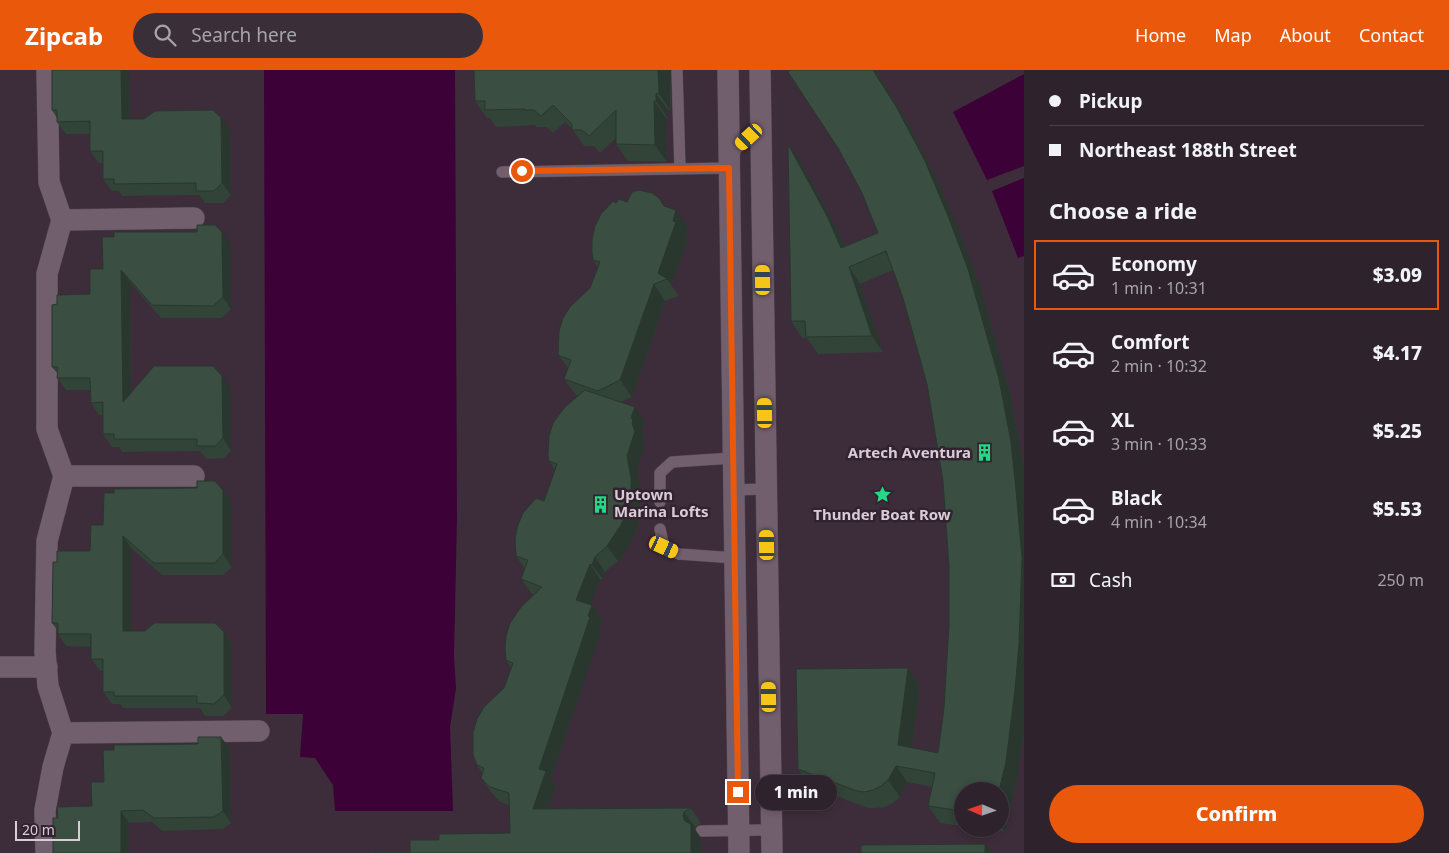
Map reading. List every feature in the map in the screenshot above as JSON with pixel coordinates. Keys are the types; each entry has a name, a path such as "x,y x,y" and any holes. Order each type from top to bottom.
{"street":[{"path":"46,853 45,810 53,767 63,733 48,686 45,652 48,541 64,476 48,428 47,274 62,220 49,182 47,70"},
{"path":"728,70 739,853"},
{"path":"760,70 772,853"},
{"path":"62,220 194,218"},
{"path":"64,476 194,476"},
{"path":"0,667 47,667"},
{"path":"63,733 259,732"}],"lane":[{"path":"677,70 680,169"},
{"path":"502,172 729,168 736,149 761,128"},
{"path":"660,502 660,473 672,462 734,458"},
{"path":"734,490 766,488"},
{"path":"660,529 664,547 679,554 735,558"},
{"path":"701,831 771,830"}],"shaded area":[{"path":"264,70 455,70 457,517 454,656 456,688 450,727 453,811 335,811 333,785 315,758 300,757 303,714 266,714"},
{"path":"1024,74 1024,166 987,180 953,112"},
{"path":"1024,178 1024,256 1018,258 992,191"}],"building":[{"path":"52,70 121,70 122,119 144,119 155,111 213,110 221,118 222,183 214,191 196,191 196,183 114,184 114,179 103,179 103,151 90,151 90,121 57,122 57,110 52,110"},
{"path":"474,70 658,70 659,93 656,94 656,101 654,101 655,145 616,144 616,110 589,136 582,130 572,130 572,124 553,105 541,116 534,110 525,109 485,110 485,101 475,101"},
{"name":"Artech Aventura","path":"790,70 873,70 897,108 925,161 948,216 968,269 999,379 1011,442 1022,558 1019,643 1015,690 1006,762 1001,782 954,782 954,810 928,806 935,773 896,766 888,780 881,786 864,792 798,769 796,669 908,668 898,745 938,753 944,708 949,625 949,567 943,481 927,384 903,298 886,251 849,267 872,336 806,337 805,321 791,321 788,144 827,216 841,248 878,233 862,193 838,148 788,72"},
{"path":"639,190 652,193 659,198 664,206 676,210 673,221 676,222 658,273 667,279 654,284 620,380 598,391 564,379 571,360 558,355 559,331 563,318 570,307 590,288 600,262 593,260 592,239 595,226 601,214 613,201 616,203 619,199 627,202 632,192"},
{"path":"197,225 215,225 222,232 223,297 213,306 152,305 121,270 123,402 154,366 213,366 222,376 223,438 215,446 197,446 197,439 114,439 114,434 103,434 103,402 91,403 90,378 57,378 58,367 52,367 52,305 57,304 57,295 90,294 90,269 103,269 102,237 114,237 114,232 197,232"},
{"path":"585,390 635,407 631,418 633,419 632,424 635,431 627,456 631,477 631,493 628,510 621,525 607,546 595,557 592,565 590,564 576,600 592,605 588,616 590,617 539,769 546,771 533,809 691,808 684,812 683,816 685,821 691,824 691,853 374,853 410,852 410,840 439,840 439,834 510,833 509,793 490,787 481,778 484,768 477,765 473,755 473,732 477,719 484,707 504,688 513,663 506,660 505,649 510,623 521,607 542,587 521,579 528,560 516,556 515,538 518,525 523,513 536,498 544,501 557,464 549,461 548,455 549,436 553,423 565,407"},
{"path":"197,481 215,481 223,490 223,554 215,563 154,563 123,536 123,631 145,631 154,623 215,623 224,632 224,695 214,704 197,703 197,696 114,696 114,692 103,692 103,659 91,659 91,634 58,634 58,623 52,623 53,562 57,562 57,551 90,551 91,525 103,525 104,493 114,493 114,489 197,488"},
{"path":"198,737 221,737 223,811 214,817 154,818 143,810 121,811 121,853 53,853 53,818 58,818 57,807 92,806 91,782 104,782 103,750 114,750 114,745 198,744"},
{"path":"985,844 985,853 861,853 861,845"}],"place":[{"name":"Artech Aventura","path":"985,453"},
{"name":"Thunder Boat Row","path":"882,494"},
{"name":"Uptown Marina Lofts","path":"600,504"}],"route":[{"path":"522,171 729,168 738,792"}]}
